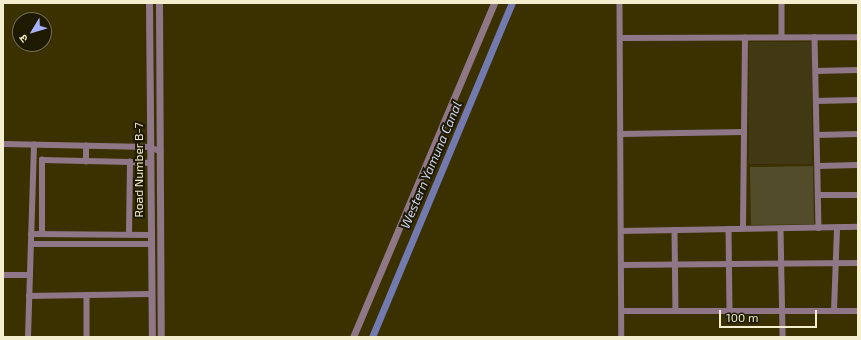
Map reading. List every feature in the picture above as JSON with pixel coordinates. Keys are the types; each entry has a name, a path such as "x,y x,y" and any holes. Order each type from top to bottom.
{"street":[{"name":"Road Number B-7","path":"149,3 150,294 152,337"},
{"name":"Road Number B-7","path":"159,3 161,337"},
{"path":"352,337 494,3"},
{"path":"620,3 622,337"},
{"path":"782,3 782,37"},
{"path":"815,37 819,228"},
{"path":"620,38 858,37"},
{"path":"743,229 745,38"},
{"path":"816,71 858,70"},
{"path":"816,101 858,100"},
{"path":"620,134 744,132"},
{"path":"817,135 858,134"},
{"path":"3,144 149,147 160,151"},
{"path":"28,337 34,145"},
{"path":"86,146 86,162"},
{"path":"42,234 42,160 150,163"},
{"path":"129,234 130,162"},
{"path":"818,166 858,165"},
{"path":"818,195 858,195"},
{"path":"621,231 858,227"},
{"path":"834,311 837,228"},
{"path":"729,229 730,311"},
{"path":"781,229 782,337"},
{"path":"675,230 676,311"},
{"path":"31,234 150,235"},
{"path":"31,244 150,244"},
{"path":"621,265 858,263"},
{"path":"3,275 30,275"},
{"path":"29,296 150,294"},
{"path":"87,295 87,337"},
{"path":"622,311 858,311"}],"shaded area":[{"path":"749,42 812,42 812,164 749,164"},
{"path":"813,166 814,224 751,225 750,167"}],"waterway":[{"name":"Western Yamuna Canal","path":"372,337 512,3"}]}
